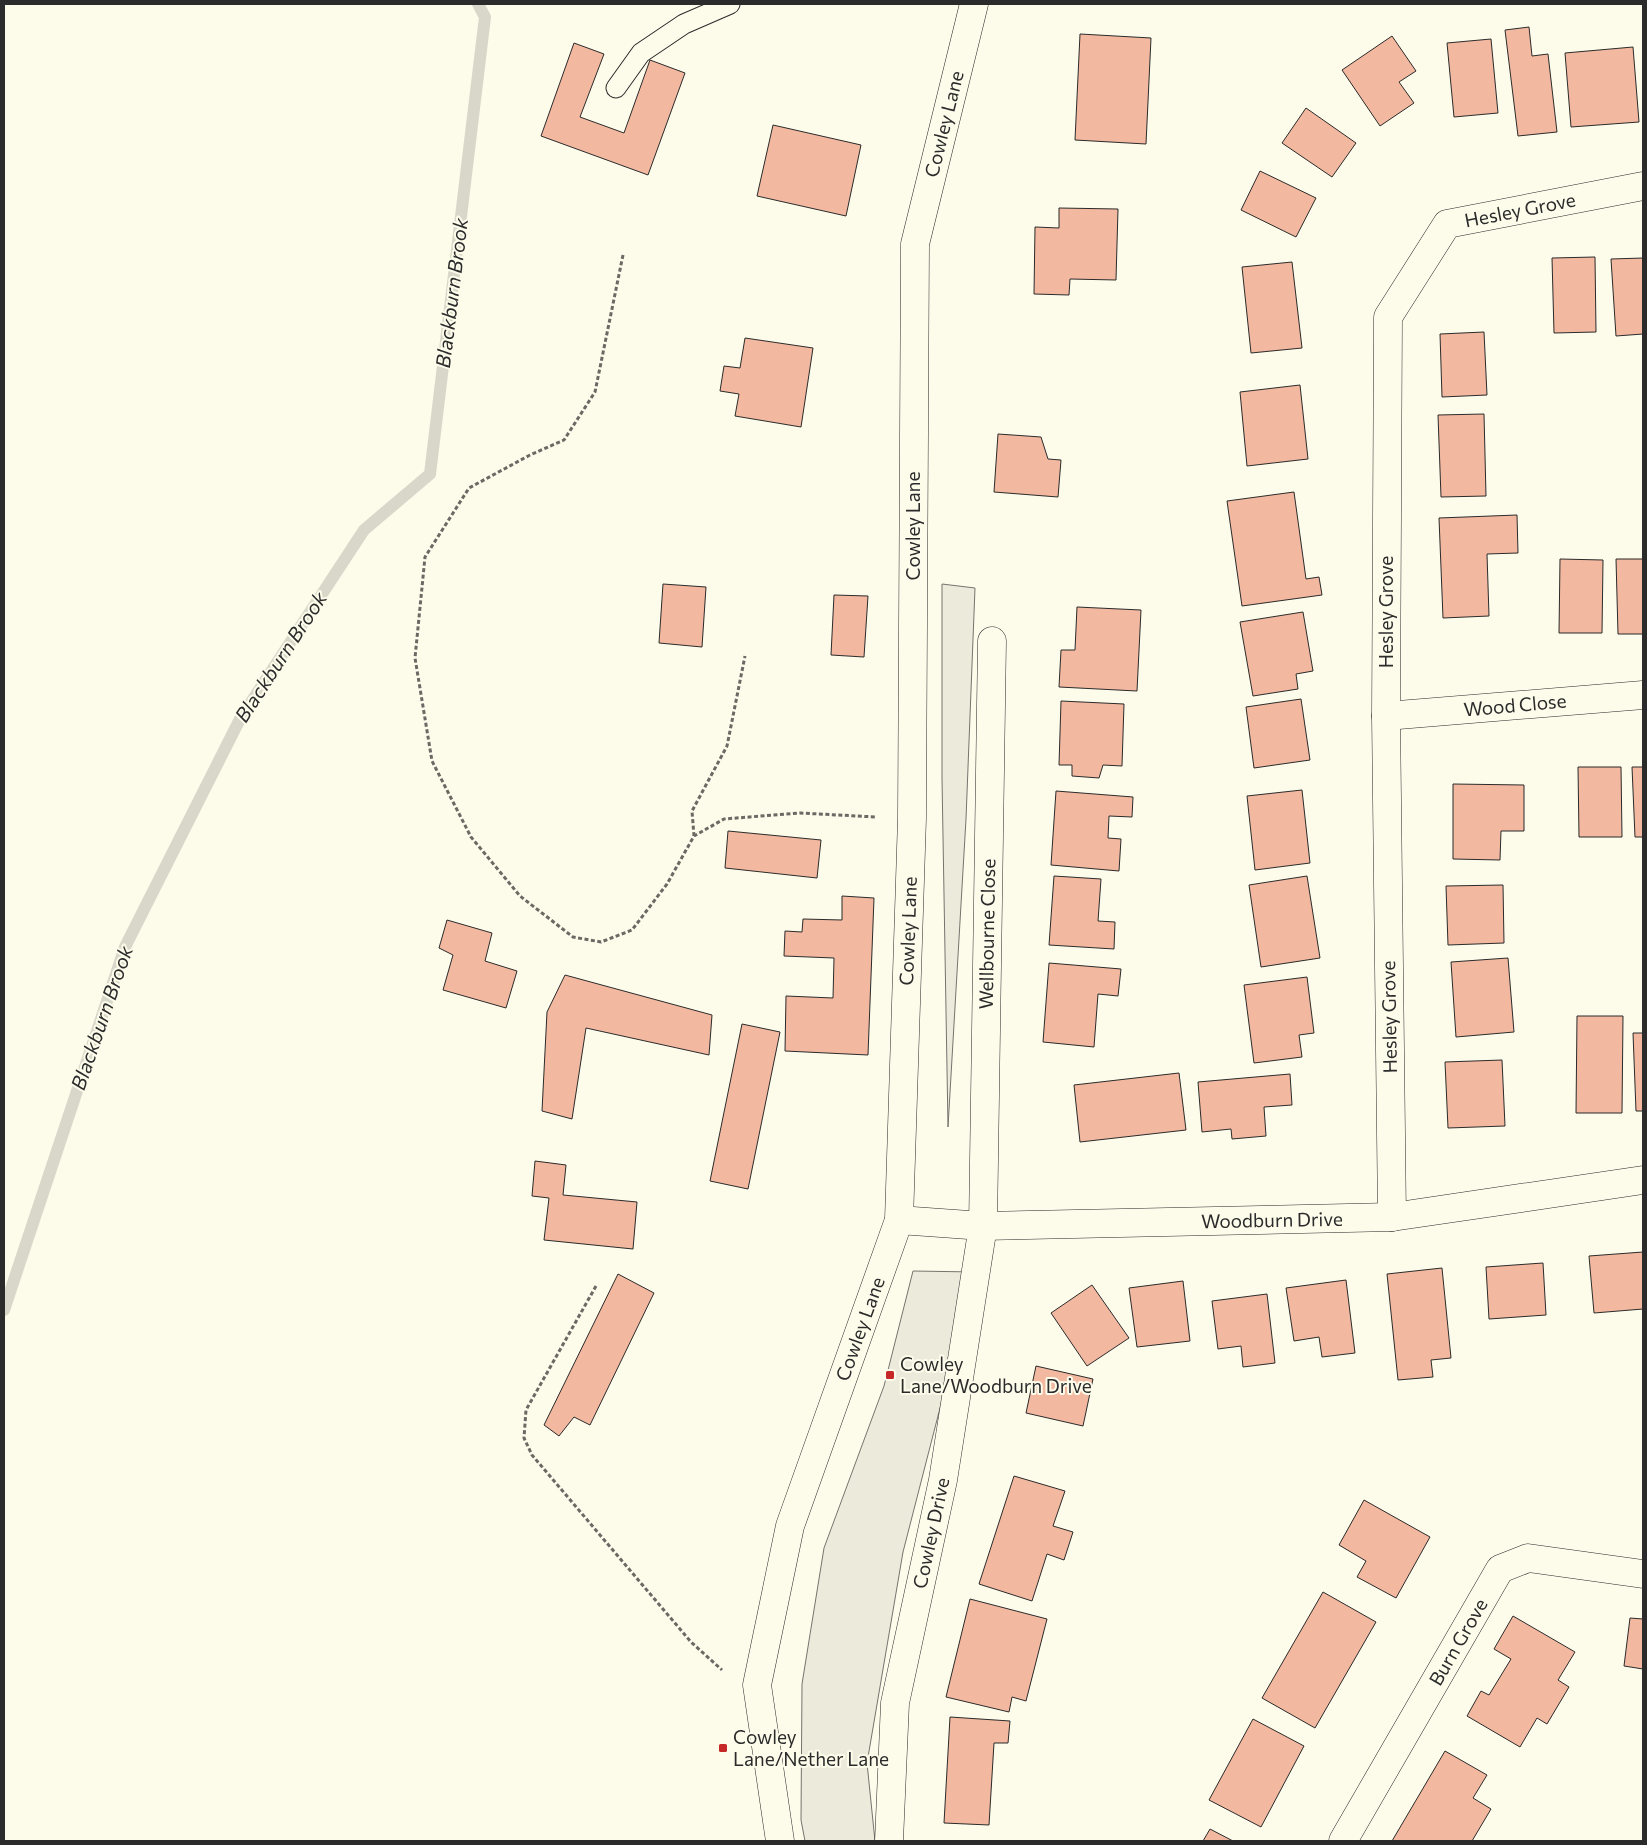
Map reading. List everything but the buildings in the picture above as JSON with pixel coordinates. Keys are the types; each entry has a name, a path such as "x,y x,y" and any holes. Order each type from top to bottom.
{"street":[{"name":"Cowley Lane","path":"780,1841 758,1685 790,1526 899,1220 912,818 915,244 974,4"},
{"name":"Hesley Grove","path":"1392,1217 1386,716 1388,317 1447,224 1643,186"},
{"name":"Wellbourne Close","path":"983,1226 992,641"},
{"name":"Wood Close","path":"1386,716 1643,694"},
{"name":"Woodburn Drive","path":"899,1220 983,1226 1392,1217 1643,1180"},
{"name":"Cowley Drive","path":"889,1841 895,1702 943,1480 983,1226"},
{"name":"Burn Grove","path":"1342,1841 1500,1569 1528,1558 1643,1574"}],"lane":[{"path":"616,88 641,53 684,24 730,4"}],"path":[{"path":"623,255 596,392 564,440 530,454 469,488 425,557 415,658 432,761 471,837 520,896 573,937 601,942 632,930 667,884 694,836 724,819 800,813 912,818"},
{"path":"694,836 692,811 727,746 745,656"},
{"path":"596,1286 526,1410 524,1438 532,1455 691,1642 722,1670 758,1685"}],"shaded area":[{"path":"942,584 975,588 966,819 948,1127 942,778"},
{"path":"913,1271 975,1272 903,1552 867,1763 875,1841 805,1841 801,1820 802,1684 824,1548 884,1386"}],"waterway":[{"name":"Blackburn Brook","path":"4,1310 125,947 240,719 364,530 430,474 485,17 478,4"}],"place":[{"name":"Cowley Lane/Woodburn Drive","path":"890,1375"},
{"name":"Cowley Lane/Nether Lane","path":"723,1748"}]}
